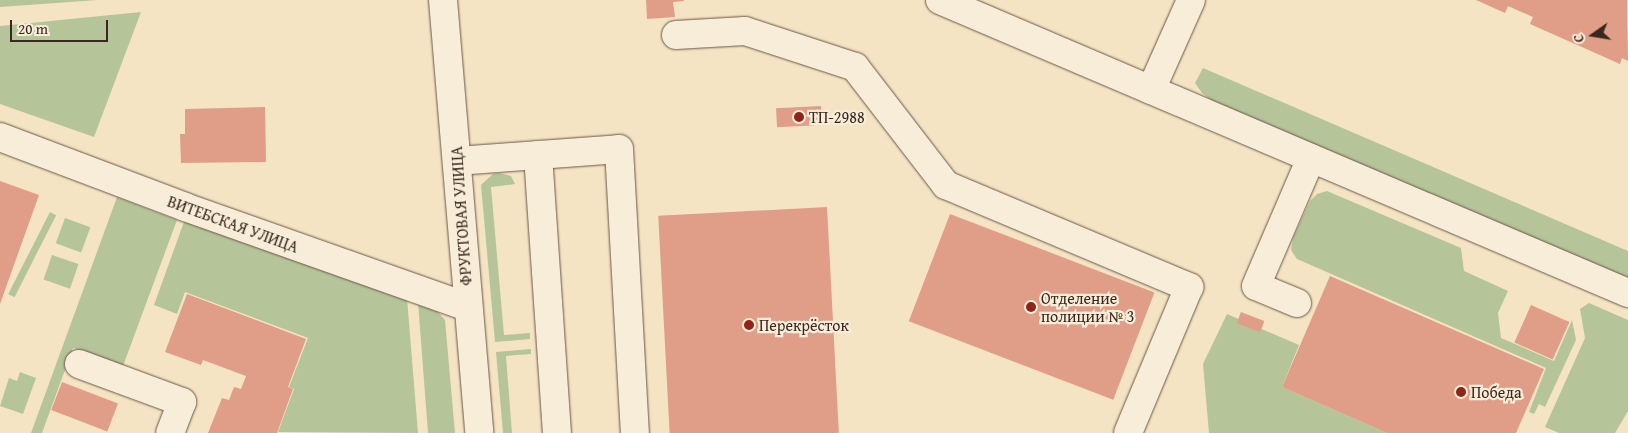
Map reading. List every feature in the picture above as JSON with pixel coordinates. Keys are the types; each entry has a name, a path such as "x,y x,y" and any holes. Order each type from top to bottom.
{"street":[{"name":"ФРУКТОВАЯ УЛИЦА","path":"443,0 458,161 478,433"},
{"path":"940,0 1628,293"},
{"path":"1151,90 1191,0"},
{"path":"676,35 745,31 855,67 946,185 1189,287 1128,433"},
{"name":"ВИТЕБСКАЯ УЛИЦА","path":"0,136 195,210 468,307"},
{"path":"458,161 619,149 635,433"},
{"path":"538,155 557,433"},
{"path":"1297,303 1256,286 1311,158"},
{"path":"79,364 182,402 170,433"}],"green space":[{"path":"0,0 98,0 0,7"},
{"path":"141,12 94,137 0,104 0,26"},
{"path":"1203,68 1628,251 1628,281 1216,104 1202,93 1195,83"},
{"path":"499,173 511,176 515,184 491,187 504,335 530,333 530,339 495,342 481,185 493,174"},
{"path":"1327,191 1461,248 1464,271 1508,291 1498,313 1501,338 1554,361 1572,320 1576,340 1545,407 1539,404 1534,414 1529,412 1546,368 1297,259 1291,250 1293,238 1310,201 1317,194"},
{"path":"117,197 177,220 123,366 73,348 42,433 31,433"},
{"path":"50,212 56,215 14,297 8,294"},
{"path":"65,218 90,227 81,253 56,243"},
{"path":"185,219 407,298 418,433 278,432 294,389 289,387 308,338 185,292 177,314 154,305"},
{"path":"52,255 78,264 70,289 44,280"},
{"path":"418,302 437,311 445,320 455,433 428,433"},
{"path":"1589,303 1628,320 1628,411 1615,433 1559,433 1545,427 1585,338 1580,309"},
{"path":"1227,314 1299,345 1282,387 1387,433 1209,433 1203,364"},
{"path":"531,349 531,354 506,356 512,433 503,433 496,352"},
{"path":"20,372 36,378 23,414 0,406 9,378 17,381"}],"building":[{"path":"646,0 684,1 673,2 675,17 647,19"},
{"path":"1476,0 1627,0 1628,61 1622,58 1620,64 1530,24 1533,17 1508,6 1505,13"},
{"name":"ТП-2988","path":"821,106 822,125 777,127 776,108"},
{"path":"265,107 266,162 181,163 180,134 185,134 185,109"},
{"path":"0,181 39,195 0,304"},
{"name":"Перекрёсток","path":"827,207 839,433 670,433 658,216"},
{"name":"Отделение полиции № 3","path":"950,214 1154,292 1113,400 909,321"},
{"path":"1330,276 1544,369 1516,433 1387,433 1282,387"},
{"path":"187,294 306,339 288,387 293,389 277,433 208,433 222,398 229,400 234,387 241,389 246,376 203,360 201,365 165,352"},
{"path":"1531,305 1569,322 1553,360 1514,342"},
{"path":"1241,312 1264,321 1260,332 1237,323"},
{"path":"62,382 118,404 107,432 51,410"}],"place":[{"name":"ТП-2988","path":"799,117"},
{"name":"Отделение полиции № 3","path":"1031,307"},
{"name":"Перекрёсток","path":"749,325"},
{"name":"Победа","path":"1461,392"}]}
